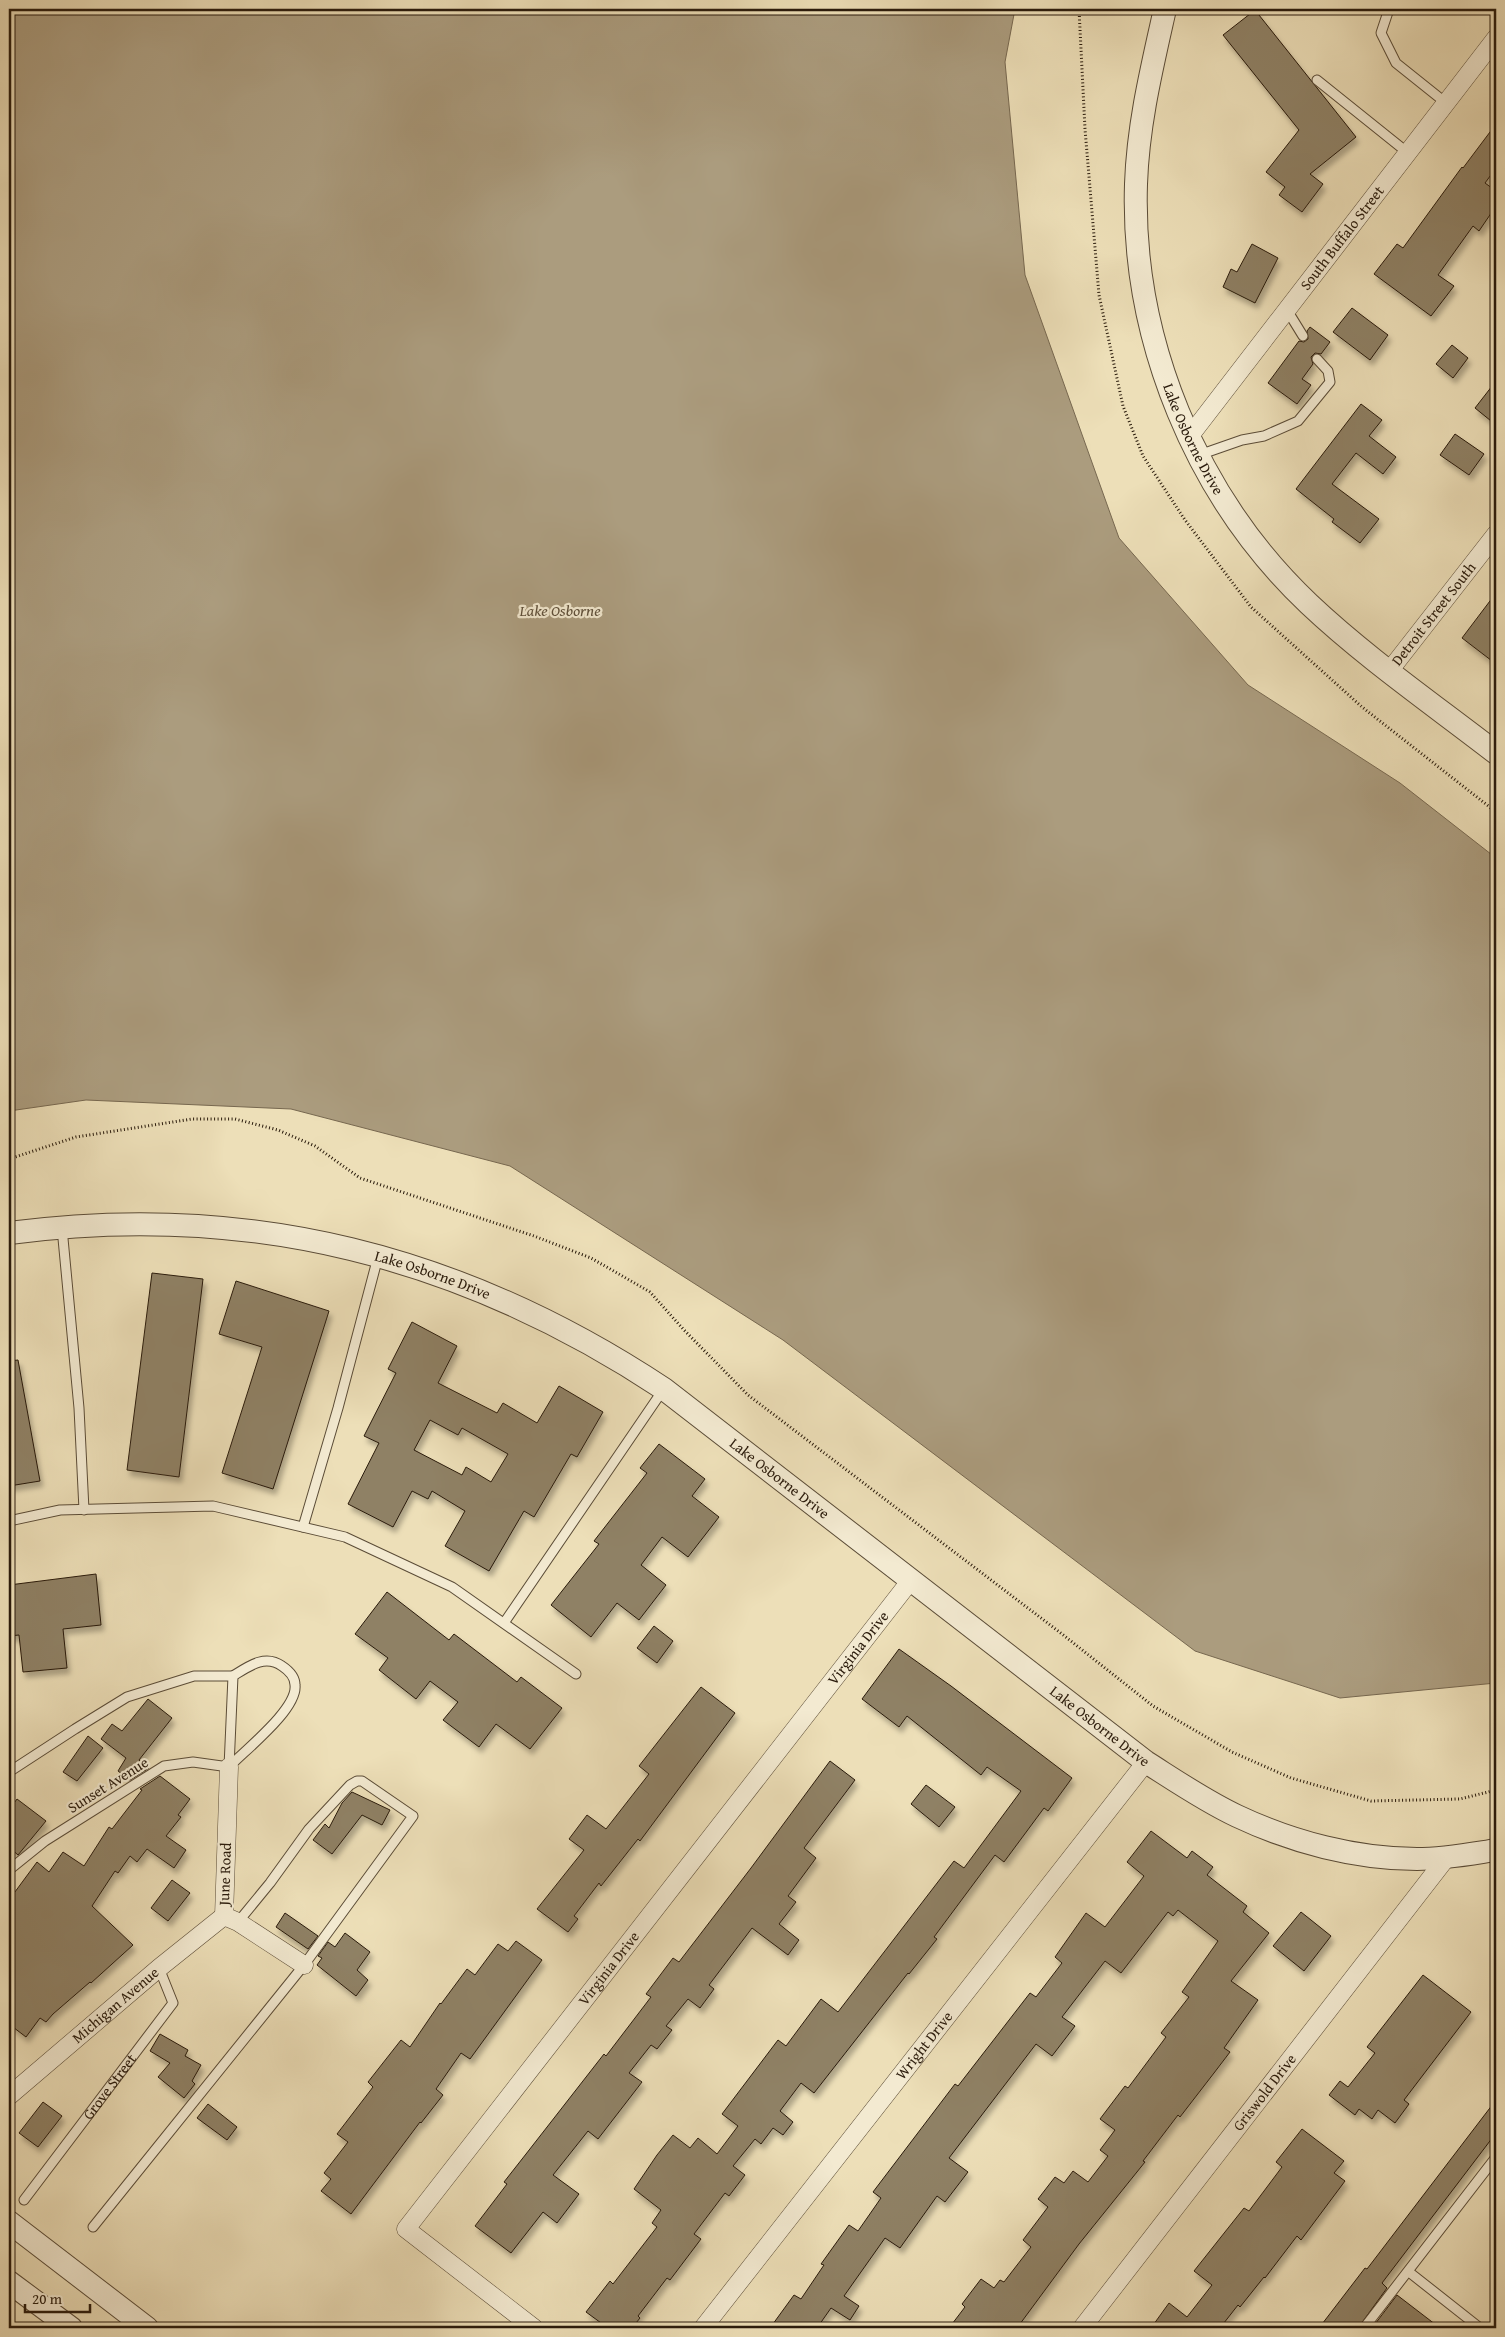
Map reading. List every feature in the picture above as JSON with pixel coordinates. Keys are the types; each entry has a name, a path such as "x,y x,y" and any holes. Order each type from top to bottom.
{"street":[{"name":"Lake Osborne Drive","path":"1165,9 1147,85 1140,125 1136,184 1138,244 1142,284 1155,342 1173,400 1194,446 1243,528 1267,559 1308,603 1390,670 1496,752"},
{"name":"South Buffalo Street","path":"1194,446 1287,310 1496,38"},
{"name":"Detroit Street South","path":"1390,670 1496,534"},
{"name":"Lake Osborne Drive","path":"9,1232 62,1226 121,1223 187,1224 276,1233 344,1246 474,1287 546,1319 616,1357 664,1389 1146,1762 1200,1796 1238,1816 1284,1834 1334,1849 1382,1857 1417,1859 1496,1850"},
{"name":"Virginia Drive","path":"534,2328 406,2229 911,1580"},
{"name":"Wright Drive","path":"703,2328 1146,1762"},
{"name":"June Road","path":"228,1767 231,1919 304,1965"},
{"name":"Griswold Drive","path":"1082,2328 1447,1857"},
{"name":"Michigan Avenue","path":"9,2096 159,1968 231,1919"},
{"path":"9,2222 147,2328"},
{"path":"9,2282 71,2328"}],"lane":[{"path":"1388,9 1381,33 1396,63 1446,103"},
{"path":"1317,80 1408,153"},
{"path":"1287,310 1304,336"},
{"path":"1194,446 1264,436 1298,421 1330,382 1328,370 1317,359"},
{"path":"62,1226 79,1408 84,1510"},
{"path":"302,1527 338,1408 379,1256"},
{"path":"504,1623 664,1389"},
{"path":"9,1521 60,1510 213,1506 345,1537 452,1587 576,1674"},
{"path":"9,1772 127,1697 194,1676 233,1676 256,1662 271,1661 289,1672 296,1683 294,1695 284,1712 228,1767"},
{"path":"228,1767 233,1676"},
{"name":"Sunset Avenue","path":"9,1870 45,1841 164,1766 193,1762 228,1767"},
{"path":"93,2227 304,1965 413,1816 362,1781 357,1781 350,1785 309,1828 270,1883 231,1919"},
{"name":"Grove Street","path":"24,2200 172,2003 159,1968"},
{"path":"1364,2328 1496,2157"},
{"path":"1409,2272 1480,2328"}],"path":[{"path":"9,1159 76,1137 192,1119 235,1119 278,1130 315,1146 360,1178 534,1236 591,1258 650,1292 684,1330 748,1394 1153,1706 1232,1752 1292,1778 1371,1801 1460,1799 1496,1790"}],"water":[{"name":"Lake Osborne","path":"9,9 1015,9 1005,62 1025,275 1119,538 1248,685 1400,783 1496,858 1496,1683 1340,1698 1195,1651 783,1340 510,1166 291,1109 86,1100 9,1111"}],"building":[{"path":"1255,10 1356,137 1310,174 1323,184 1302,212 1279,195 1285,187 1266,172 1299,130 1223,35"},
{"path":"1496,124 1496,168 1485,183 1496,191 1496,206 1479,231 1473,226 1438,275 1454,286 1431,316 1374,274 1397,244 1403,248"},
{"path":"1252,244 1278,258 1255,303 1223,287 1231,269 1237,272"},
{"path":"1352,308 1388,335 1370,360 1333,332"},
{"path":"1310,327 1330,342 1321,354 1315,353 1311,357 1313,364 1302,379 1311,385 1297,404 1268,383 1299,341 1304,342 1308,339 1307,331"},
{"path":"1452,345 1468,358 1453,378 1436,364"},
{"path":"1496,381 1496,425 1475,408"},
{"path":"1361,404 1382,420 1369,436 1396,457 1383,474 1356,453 1332,484 1379,519 1360,543 1332,522 1334,519 1296,489"},
{"path":"1455,434 1484,454 1469,475 1440,455"},
{"path":"1496,593 1496,664 1462,638"},
{"path":"152,1273 203,1279 179,1477 127,1470"},
{"path":"236,1281 329,1311 273,1489 222,1473 262,1347 219,1334"},
{"path":"412,1322 457,1346 438,1383 497,1413 503,1403 537,1423 559,1386 603,1412 577,1457 571,1454 534,1517 524,1511 489,1571 445,1546 465,1511 432,1491 428,1499 412,1491 393,1527 348,1504 379,1443 364,1436 396,1373 388,1369","holes":["430,1420 458,1435 462,1428 508,1454 491,1482 466,1467 462,1475 414,1450"]},
{"path":"18,1360 40,1481 9,1486 9,1361"},
{"path":"659,1444 705,1479 692,1496 719,1517 688,1557 662,1537 641,1565 666,1585 639,1620 617,1603 591,1637 551,1605 599,1544 594,1541 647,1473 640,1468"},
{"path":"96,1574 101,1625 63,1629 67,1668 23,1672 19,1635 9,1636 9,1585"},
{"path":"387,1592 449,1640 454,1634 517,1682 521,1677 562,1708 530,1749 496,1724 479,1747 443,1720 458,1702 430,1681 416,1699 379,1670 388,1658 355,1634"},
{"path":"654,1626 673,1641 657,1663 637,1648"},
{"path":"899,1649 1072,1778 1048,1811 1044,1808 1004,1862 995,1855 934,1937 937,1939 814,2093 801,2083 780,2111 793,2122 783,2135 773,2128 761,2144 755,2139 733,2166 745,2175 729,2196 725,2193 694,2234 701,2239 670,2280 667,2278 638,2316 640,2318 632,2328 608,2328 586,2312 610,2281 613,2284 657,2227 652,2223 661,2210 634,2189 657,2155 673,2135 690,2148 698,2138 717,2154 738,2126 722,2114 778,2040 786,2046 821,1999 838,2012 954,1861 964,1868 1021,1791 987,1767 981,1775 907,1716 899,1727 862,1699"},
{"path":"701,1687 735,1713 640,1841 638,1839 601,1886 599,1883 574,1916 578,1919 568,1932 537,1909 584,1850 569,1839 587,1815 606,1829 649,1774 639,1766"},
{"path":"148,1699 172,1718 139,1760 149,1768 130,1780 118,1771 126,1758 101,1739 112,1724 122,1731"},
{"path":"88,1736 103,1748 77,1781 63,1772"},
{"path":"830,1761 855,1780 804,1848 816,1858 788,1896 796,1902 779,1924 799,1940 788,1955 752,1928 709,1985 714,1989 700,2008 688,1999 666,2026 672,2030 657,2049 651,2045 629,2073 642,2082 598,2139 588,2131 553,2175 579,2194 557,2223 543,2212 511,2253 475,2226 507,2184 504,2182 651,1997 646,1994 673,1958 679,1962"},
{"path":"160,1776 190,1799 178,1815 181,1817 166,1836 186,1850 174,1868 147,1849 137,1862 130,1856 118,1873 115,1871 92,1906 133,1945 46,2022 40,2018 26,2037 9,2024 9,1900 37,1862 49,1872 63,1852 84,1866 109,1827 112,1829 142,1790 140,1789"},
{"path":"926,1785 955,1807 939,1827 911,1804"},
{"path":"352,1792 390,1810 382,1825 362,1815 332,1854 313,1840 325,1824 329,1828 342,1803"},
{"path":"17,1799 46,1821 18,1855 9,1847 9,1810"},
{"path":"1151,1831 1187,1858 1192,1851 1213,1867 1207,1875 1247,1906 1243,1912 1269,1933 1231,1981 1258,2000 1224,2048 1230,2052 1214,2073 1180,2117 1178,2115 1143,2161 1145,2162 1079,2244 1017,2328 949,2328 965,2307 962,2304 981,2279 994,2288 1000,2280 1004,2282 1031,2247 1023,2240 1048,2207 1038,2199 1055,2177 1064,2183 1073,2171 1088,2182 1108,2156 1100,2150 1115,2130 1100,2119 1125,2086 1128,2088 1166,2037 1161,2033 1189,1997 1182,1992 1218,1941 1178,1910 1173,1916 1168,1912 1121,1973 1105,1961 1062,2017 1075,2026 1052,2056 1036,2044 949,2158 968,2172 945,2202 937,2196 900,2248 885,2238 844,2296 859,2306 850,2320 831,2308 817,2328 770,2328 794,2295 801,2299 824,2265 821,2264 849,2225 858,2231 881,2198 873,2192 955,2084 958,2086 1030,1993 1036,1997 1062,1963 1055,1957 1086,1913 1105,1927 1144,1876 1127,1862"},
{"path":"172,1880 190,1893 168,1921 151,1908"},
{"path":"1301,1912 1331,1936 1304,1971 1273,1946"},
{"path":"285,1913 318,1936 308,1949 276,1927"},
{"path":"345,1933 370,1952 357,1970 368,1980 356,1996 317,1965 322,1958 318,1956 328,1942 335,1947"},
{"path":"516,1941 542,1960 470,2059 461,2053 436,2089 443,2095 420,2122 351,2214 321,2191 331,2179 324,2173 348,2142 337,2134 373,2087 368,2082 401,2040 410,2047 440,2003 467,1969 475,1975 498,1944 508,1951"},
{"path":"1423,1975 1471,2012 1404,2100 1409,2104 1395,2123 1378,2110 1372,2119 1359,2109 1355,2115 1329,2095 1340,2081 1348,2087 1375,2053 1367,2047"},
{"path":"160,2034 188,2050 185,2056 201,2065 192,2081 195,2084 184,2098 158,2077 170,2063 150,2051"},
{"path":"1496,2100 1496,2133 1382,2283 1387,2288 1358,2328 1319,2328 1365,2268 1367,2269"},
{"path":"43,2102 62,2116 38,2147 19,2133"},
{"path":"208,2104 237,2127 227,2140 197,2118"},
{"path":"1302,2129 1344,2161 1334,2173 1345,2181 1301,2240 1297,2236 1265,2278 1240,2307 1238,2305 1220,2328 1151,2328 1169,2303 1187,2317 1212,2285 1194,2271 1244,2208 1249,2211 1282,2167 1276,2162"},
{"path":"1397,2295 1440,2328 1372,2328"}]}
